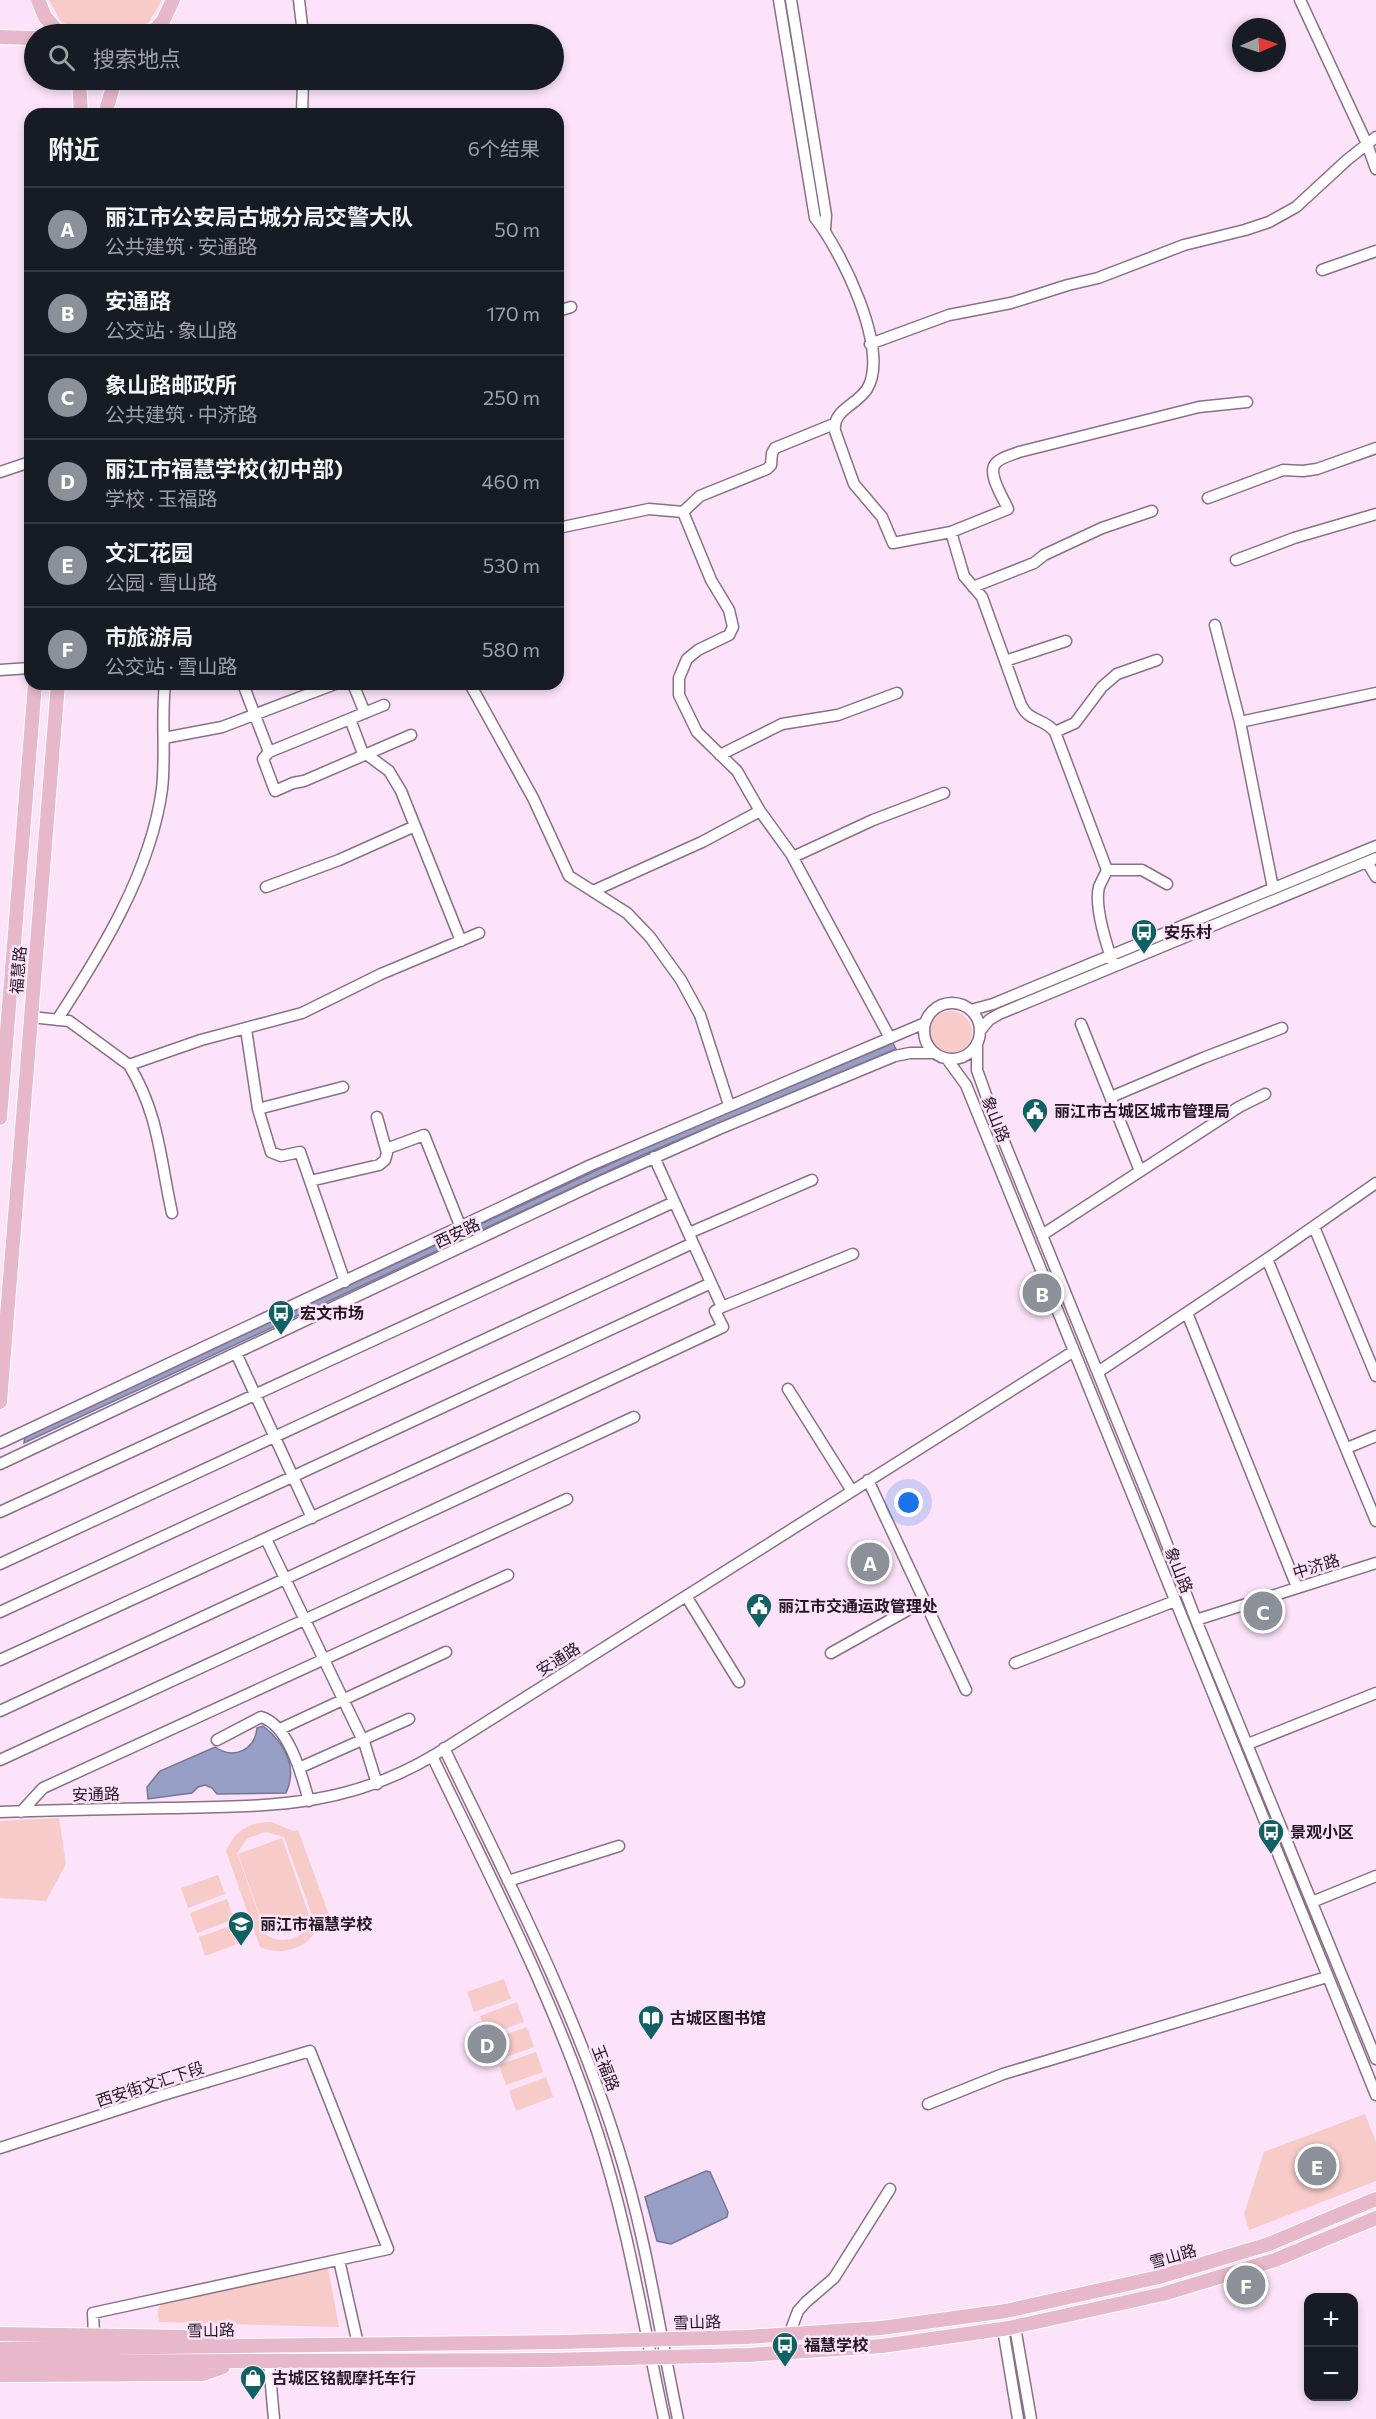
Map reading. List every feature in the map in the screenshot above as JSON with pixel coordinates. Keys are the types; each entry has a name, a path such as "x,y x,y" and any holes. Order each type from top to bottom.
{"main road":[{"path":"38,0 45,17 51,24"},
{"path":"160,24 173,0"},
{"path":"0,37 24,38"},
{"path":"80,90 81,108"},
{"path":"107,108 112,90"},
{"name":"福慧路","path":"0,1118 3,1033 34,690"},
{"name":"福慧路","path":"0,1402 58,690"},
{"name":"雪山路","path":"0,2349 662,2340 789,2335 934,2322 1006,2311 1103,2291 1196,2267 1269,2244 1376,2199"},
{"name":"雪山路","path":"0,2362 233,2363 650,2358 770,2354 882,2346 1009,2328 1126,2304 1275,2260 1376,2218"},
{"path":"0,2334 190,2337 232,2346"},
{"path":"0,2375 202,2374 233,2363"}],"street":[{"path":"299,0 302,24"},
{"path":"779,0 815,218 825,230 853,280 864,314 870,344 872,366 868,388 837,416 834,424 854,484 882,517 893,543 951,532 1008,509 993,473 996,462 1007,457 1041,445 1199,407 1247,402"},
{"path":"791,0 826,215 825,230"},
{"path":"1300,0 1371,140 1376,169"},
{"path":"302,108 303,90"},
{"path":"870,344 949,315 1011,303 1098,278 1184,245 1269,222 1296,207 1371,140"},
{"path":"1322,270 1376,251"},
{"path":"564,309 572,307"},
{"path":"564,527 649,509 683,512 700,496 767,469 771,465 775,448 834,424"},
{"path":"1208,498 1283,470 1317,469 1376,448"},
{"path":"0,472 24,464"},
{"path":"973,586 1034,562 1102,528 1152,511"},
{"path":"683,512 711,580 729,610 733,627 729,635 691,654 681,670 679,695 695,730 737,771 760,812 793,857 890,1038"},
{"path":"1236,560 1294,538 1376,514"},
{"path":"951,532 964,576 982,597 1026,714 1032,719 1047,723 1055,732 1107,870 1098,895 1112,961"},
{"path":"1215,625 1240,722 1273,888"},
{"path":"1005,661 1066,641"},
{"path":"1055,732 1075,723 1102,687 1117,674 1157,660"},
{"path":"0,670 24,668"},
{"path":"57,1020 95,961 146,854 160,804 165,690"},
{"path":"245,690 269,752"},
{"path":"164,738 201,733 254,716 320,690"},
{"path":"355,690 365,713"},
{"path":"473,690 532,798 569,876 627,913 650,937 672,966 700,1015 729,1105"},
{"path":"720,755 782,724 837,715 897,693"},
{"path":"1240,722 1376,693"},
{"path":"384,705 269,752 263,759 275,791 411,735"},
{"path":"350,719 362,750 389,771 401,791 461,941"},
{"path":"793,857 896,811 944,793"},
{"path":"593,891 702,842 760,812"},
{"path":"266,887 339,860 415,826"},
{"path":"980,1031 994,1017 1112,961 1273,888 1376,846"},
{"path":"971,1010 1112,961 1371,860 1376,877"},
{"path":"1107,870 1142,870 1167,884"},
{"path":"129,1065 201,1040 302,1013 381,974 479,933"},
{"path":"943,1004 961,1004 971,1010 978,1020 980,1031 977,1043 965,1056 947,1059 934,1053 926,1042 924,1023 931,1011 943,1004"},
{"path":"31,1017 69,1022 129,1065 150,1108 161,1150 172,1213"},
{"name":"西安路","path":"0,1443 591,1165 924,1023"},
{"path":"1082,1024 1140,1171"},
{"path":"1111,1097 1282,1028"},
{"path":"246,1029 258,1109 271,1152 281,1156 300,1152 345,1282"},
{"name":"象山路","path":"977,1043 978,1076 1196,1620 1376,2059"},
{"name":"西安路","path":"0,1464 654,1157 895,1056 910,1053 934,1053"},
{"name":"象山路","path":"947,1059 966,1085 1376,2095"},
{"path":"258,1109 343,1087"},
{"path":"1042,1235 1239,1107 1265,1094"},
{"path":"310,1181 379,1165 386,1158 386,1149 377,1117"},
{"path":"386,1149 424,1134 460,1228"},
{"path":"654,1157 722,1307"},
{"path":"0,1564 275,1437 812,1180"},
{"path":"1098,1372 1376,1183"},
{"path":"0,1512 674,1202"},
{"path":"1314,1227 1376,1376"},
{"path":"0,1660 723,1327 715,1311 722,1307 854,1254"},
{"path":"1267,1259 1376,1521"},
{"path":"0,1612 711,1283"},
{"path":"1187,1313 1297,1587"},
{"path":"1365,1350 1376,1345"},
{"name":"安通路","path":"0,1812 265,1806 309,1802 377,1784 407,1771 444,1749 1074,1351"},
{"path":"236,1353 312,1518"},
{"path":"788,1389 852,1491"},
{"path":"0,1711 634,1417"},
{"path":"1347,1448 1376,1436"},
{"path":"868,1480 966,1690"},
{"path":"0,1760 567,1498"},
{"path":"266,1539 362,1740 377,1784"},
{"name":"中济路","path":"1196,1620 1376,1563"},
{"path":"21,1812 43,1788 508,1575"},
{"path":"686,1596 739,1682"},
{"path":"831,1653 924,1601"},
{"path":"1015,1663 1175,1601"},
{"path":"280,1729 446,1652"},
{"path":"1248,1744 1376,1693"},
{"path":"217,1740 261,1717 272,1722 280,1729 299,1768 309,1802"},
{"path":"299,1768 409,1719"},
{"name":"玉福路","path":"444,1749 567,2007 610,2122 638,2222 678,2419"},
{"name":"玉福路","path":"432,1756 537,1975 596,2127 623,2225 664,2419"},
{"path":"508,1881 619,1846"},
{"path":"1312,1902 1376,1876"},
{"path":"928,2104 1003,2074 1327,1977"},
{"name":"西安街文汇下段","path":"0,2148 165,2094 310,2051 388,2249 339,2260"},
{"path":"789,2335 798,2312 834,2278 890,2189"},
{"path":"94,2335 93,2313 339,2260 358,2344"},
{"path":"1009,2328 1018,2419"},
{"path":"1009,2328 1031,2419"},
{"path":"269,2362 274,2419"}],"shaded area":[{"path":"49,0 162,0 146,24 65,24 60,20"},
{"path":"951,1011 966,1017 972,1032 966,1047 951,1053 936,1047 930,1032 936,1017"},
{"path":"59,1818 66,1864 46,1901 0,1898 0,1821"},
{"path":"264,1822 272,1822 293,1831 298,1830 329,1915 323,1917 319,1927 306,1942 290,1950 270,1950 260,1947 226,1851 234,1838 244,1829","holes":["266,1832 284,1837 313,1918 305,1931 293,1938 280,1940 266,1935 237,1853 248,1838"]},
{"path":"282,1838 310,1918 266,1933 238,1854"},
{"path":"218,1875 225,1894 188,1908 181,1888"},
{"path":"227,1899 234,1919 197,1933 190,1913"},
{"path":"236,1924 243,1942 205,1956 199,1937"},
{"path":"504,1979 511,1999 474,2012 467,1992"},
{"path":"517,2002 524,2022 487,2035 480,2016"},
{"path":"527,2027 534,2047 497,2060 490,2040"},
{"path":"536,2052 543,2072 506,2085 499,2065"},
{"path":"546,2077 553,2097 516,2111 509,2091"},
{"path":"1365,2114 1376,2142 1376,2181 1249,2230 1244,2214 1264,2152"},
{"path":"328,2268 339,2327 160,2322 158,2317 161,2303"}],"water":[{"path":"893,1043 896,1049 645,1154 24,1443 25,1436 642,1149"},
{"path":"263,1726 278,1740 287,1756 291,1774 286,1793 217,1794 205,1785 198,1787 192,1793 148,1799 147,1787 160,1771 215,1747 229,1753 242,1751 252,1742 257,1728"},
{"path":"706,2171 710,2172 728,2212 727,2217 671,2244 657,2241 645,2197"}],"place":[{"name":"安乐村","path":"1144,955"},
{"name":"丽江市古城区城市管理局","path":"1035,1134"},
{"name":"安通路","path":"1042,1293"},
{"name":"宏文市场","path":"281,1336"},
{"name":"丽江市公安局古城分局交警大队","path":"870,1562"},
{"name":"象山路邮政所","path":"1263,1611"},
{"name":"丽江市交通运政管理处","path":"759,1629"},
{"name":"景观小区","path":"1271,1855"},
{"name":"丽江市福慧学校","path":"241,1947"},
{"name":"古城区图书馆","path":"651,2041"},
{"name":"丽江市福慧学校(初中部)","path":"487,2044"},
{"name":"文汇花园","path":"1317,2166"},
{"name":"市旅游局","path":"1246,2285"},
{"name":"福慧学校","path":"785,2368"},
{"name":"古城区铭靓摩托车行","path":"253,2401"}]}
